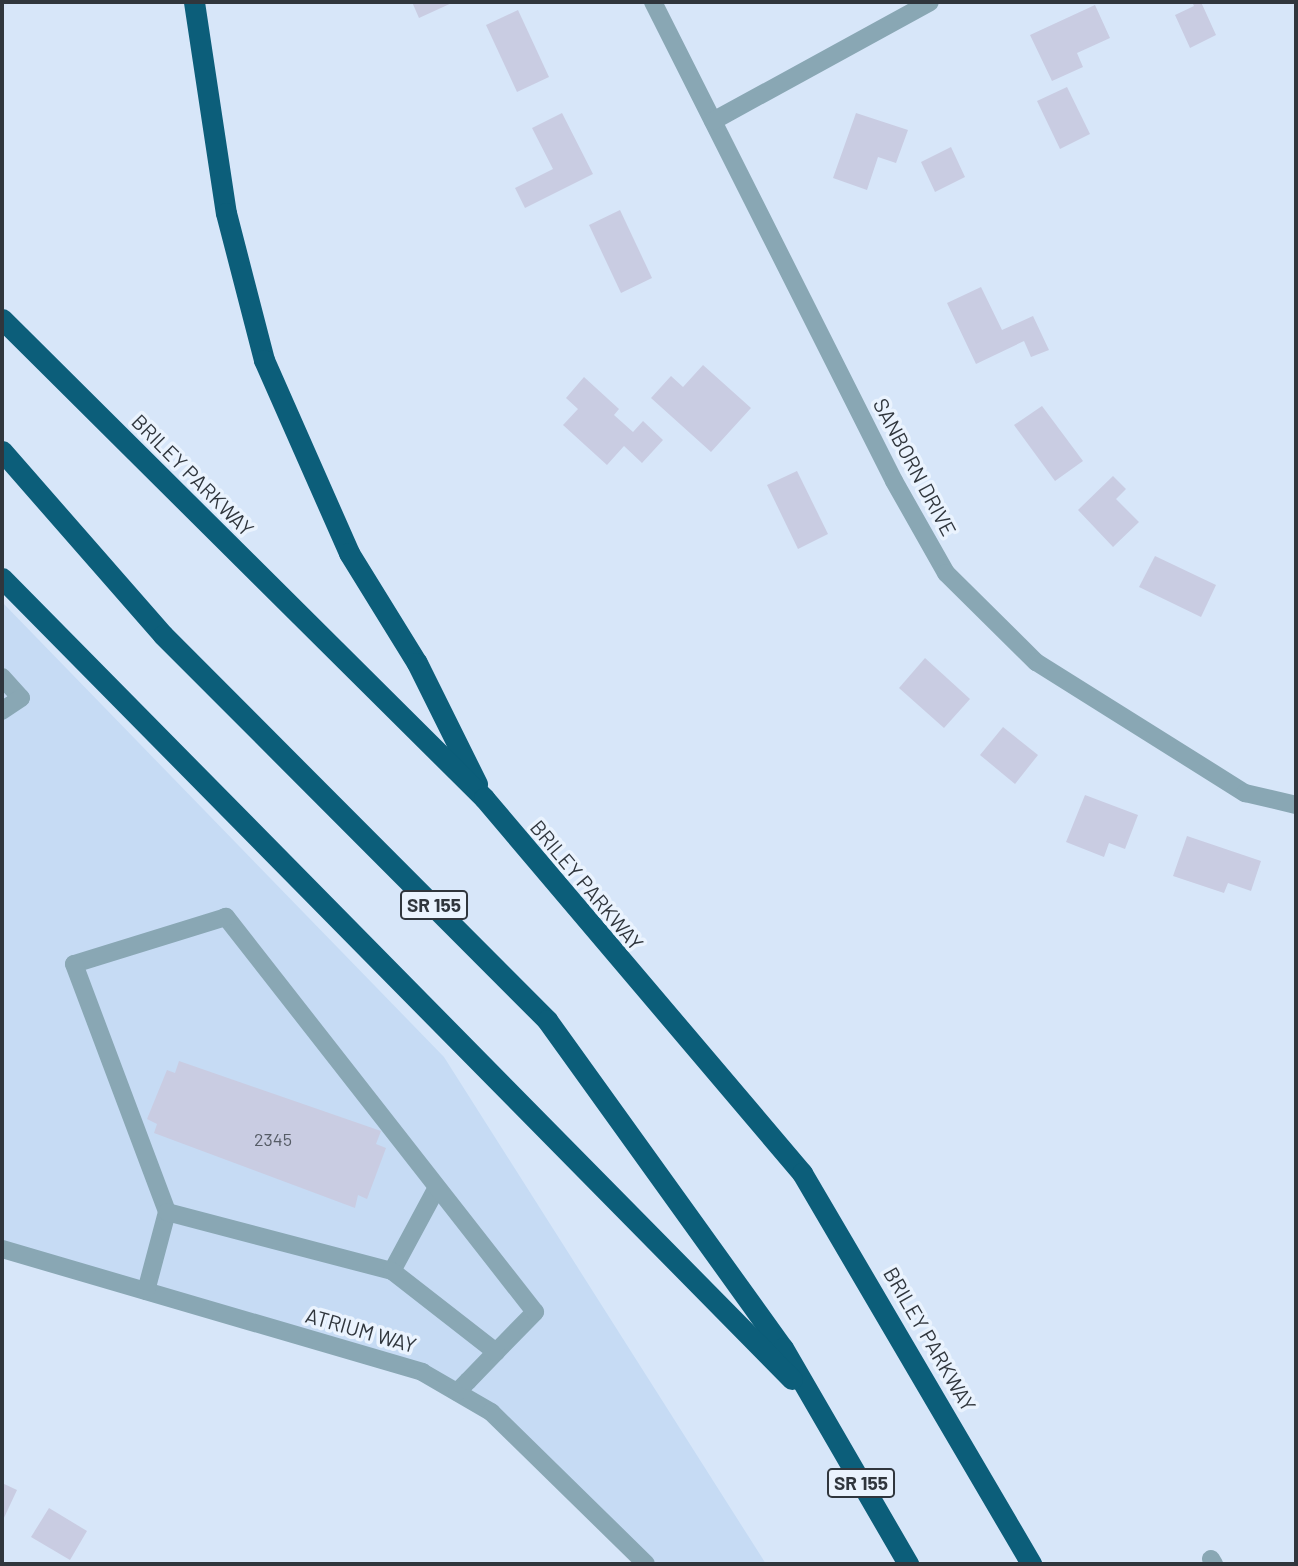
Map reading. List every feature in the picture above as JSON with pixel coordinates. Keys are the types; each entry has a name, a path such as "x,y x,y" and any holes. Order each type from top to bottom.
{"highway":[{"path":"194,2 226,214 264,360 349,553 417,663 484,799"},
{"name":"BRILEY PARKWAY","path":"2,319 484,799 802,1173 1031,1564"},
{"name":"SR 155","path":"2,451 163,635 547,1020 783,1348 908,1564"},
{"path":"2,578 814,1401"}],"street":[{"name":"SANBORN DRIVE","path":"653,2 946,573 1036,662 1245,793 1296,805"},
{"path":"713,121 930,2"},
{"path":"2,677 21,698 2,711"},
{"path":"146,1291 167,1212 74,964 226,918 435,1191 535,1312 457,1392"},
{"path":"392,1271 435,1191"},
{"path":"167,1212 392,1271 496,1352"},
{"name":"ATRIUM WAY","path":"2,1249 422,1372 491,1412 646,1564"}],"shaded area":[{"path":"2,602 444,1057 766,1564 646,1564 491,1412 422,1372 2,1248"}],"building":[{"path":"412,2 454,2 419,18"},
{"path":"1192,2 1201,2 1216,35 1190,48 1175,15 1194,6"},
{"path":"1095,5 1110,38 1077,53 1083,67 1052,81 1030,35"},
{"path":"518,10 549,77 517,92 486,25"},
{"path":"1067,87 1090,134 1060,149 1037,101"},
{"path":"562,113 593,174 525,208 515,188 553,169 532,128"},
{"path":"856,113 908,130 896,163 878,157 867,190 833,178"},
{"path":"951,147 965,177 935,192 921,162"},
{"path":"620,210 652,278 621,293 589,225"},
{"path":"981,287 1002,330 1033,316 1049,350 1031,357 1024,341 976,364 947,303"},
{"path":"703,365 751,408 711,452 651,398 671,376 683,387"},
{"path":"584,377 619,409 614,415 633,432 643,421 663,440 642,463 624,446 607,465 563,425 578,409 566,398"},
{"path":"1042,406 1083,461 1055,481 1014,425"},
{"path":"797,471 828,534 798,549 767,485"},
{"path":"1113,476 1126,489 1116,499 1139,522 1113,547 1078,510"},
{"path":"1155,556 1216,585 1201,617 1139,587"},
{"path":"925,658 970,699 944,728 899,688"},
{"path":"1003,727 1038,755 1015,784 980,755"},
{"path":"1085,795 1138,815 1125,849 1109,843 1104,857 1066,842"},
{"path":"1187,836 1261,861 1251,891 1228,883 1224,893 1173,876"},
{"path":"179,1061 381,1131 376,1144 386,1148 367,1199 358,1195 355,1208 154,1133 157,1124 147,1119 167,1070 175,1073"},
{"path":"2,1483 17,1490 2,1522"},
{"path":"49,1508 87,1531 70,1560 31,1537"}]}
